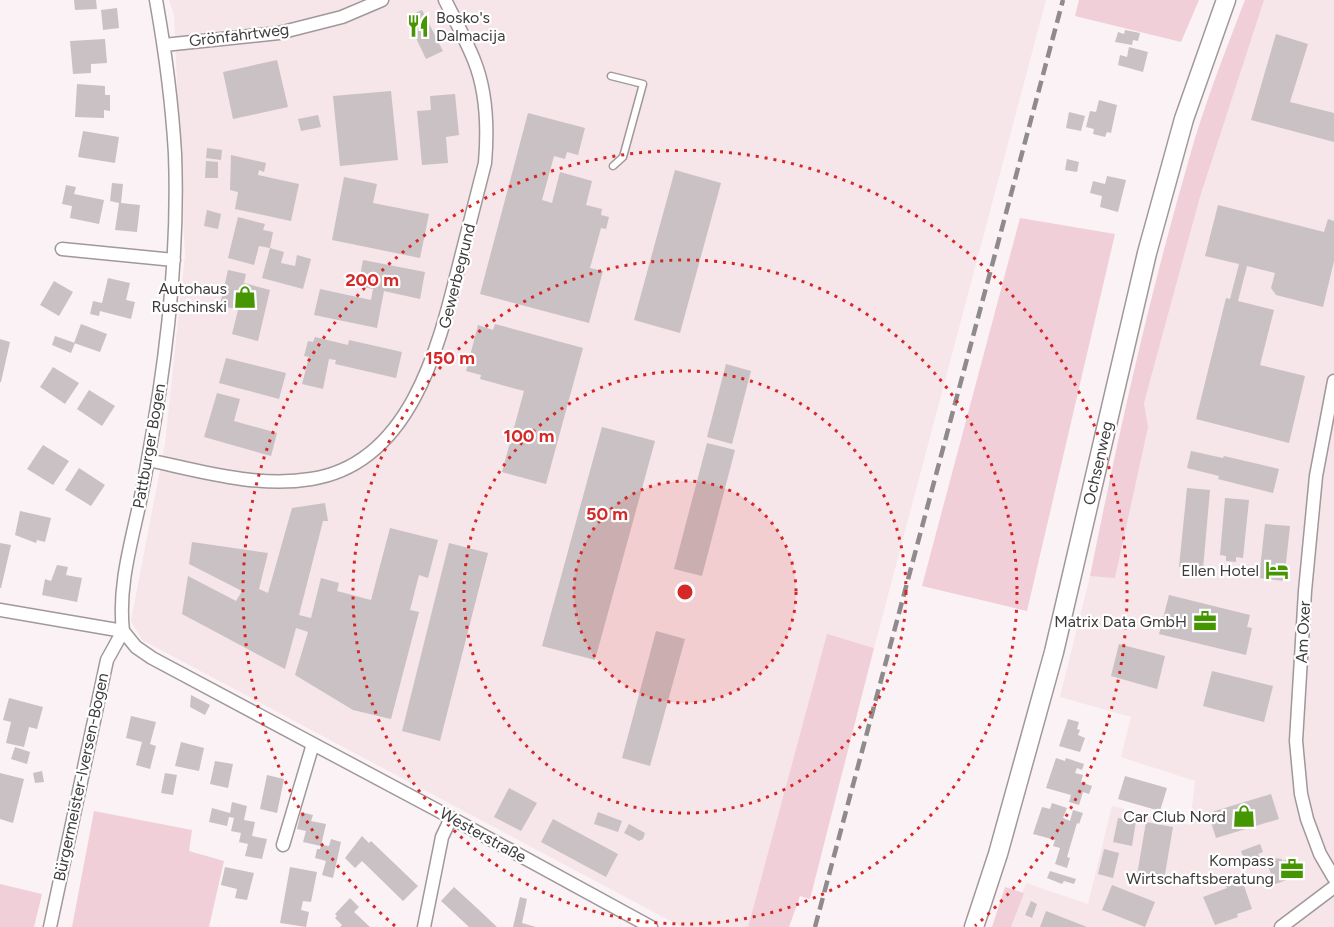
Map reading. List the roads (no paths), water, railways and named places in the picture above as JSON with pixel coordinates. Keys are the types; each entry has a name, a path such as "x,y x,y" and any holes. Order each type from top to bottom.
{"main road":[{"name":"Ochsenweg","path":"974,927 998,854 1054,652 1147,253 1184,119 1226,0"}],"street":[{"name":"Pattburger Bogen","path":"123,631 120,609 123,582 148,460 165,352 174,260 175,153 164,45 156,0"},
{"name":"Grönfahrtweg","path":"164,45 279,33 342,16 382,0"},
{"name":"Gewerbegrund","path":"148,460 223,476 269,481 309,480 328,476 367,457 400,420 424,379 443,332 485,163 487,137 482,89 474,61 446,0"},
{"path":"62,249 174,260"},
{"name":"Am Oxer","path":"1334,381 1315,487 1305,591 1296,741 1301,794 1307,819 1320,854 1334,878"},
{"path":"0,610 123,631"},
{"name":"Westerstraße","path":"123,631 136,647 152,658 651,927"},
{"name":"Bürgermeister-Iversen-Bogen","path":"50,927 106,660 123,631"},
{"path":"284,845 313,744"},
{"path":"424,927 442,837 451,818"},
{"path":"1281,927 1334,887"}],"lane":[{"path":"611,76 643,84 623,157 613,166"}],"railway":[{"path":"815,927 1063,0"}],"place":[{"name":"Bosko's Dalmacija","path":"418,26"},
{"name":"Autohaus Ruschinski","path":"245,297"},
{"name":"Ellen Hotel","path":"1277,570"},
{"name":"Matrix Data GmbH","path":"1205,621"},
{"name":"Car Club Nord","path":"1244,816"},
{"name":"Kompass Wirtschaftsberatung","path":"1292,869"}]}
